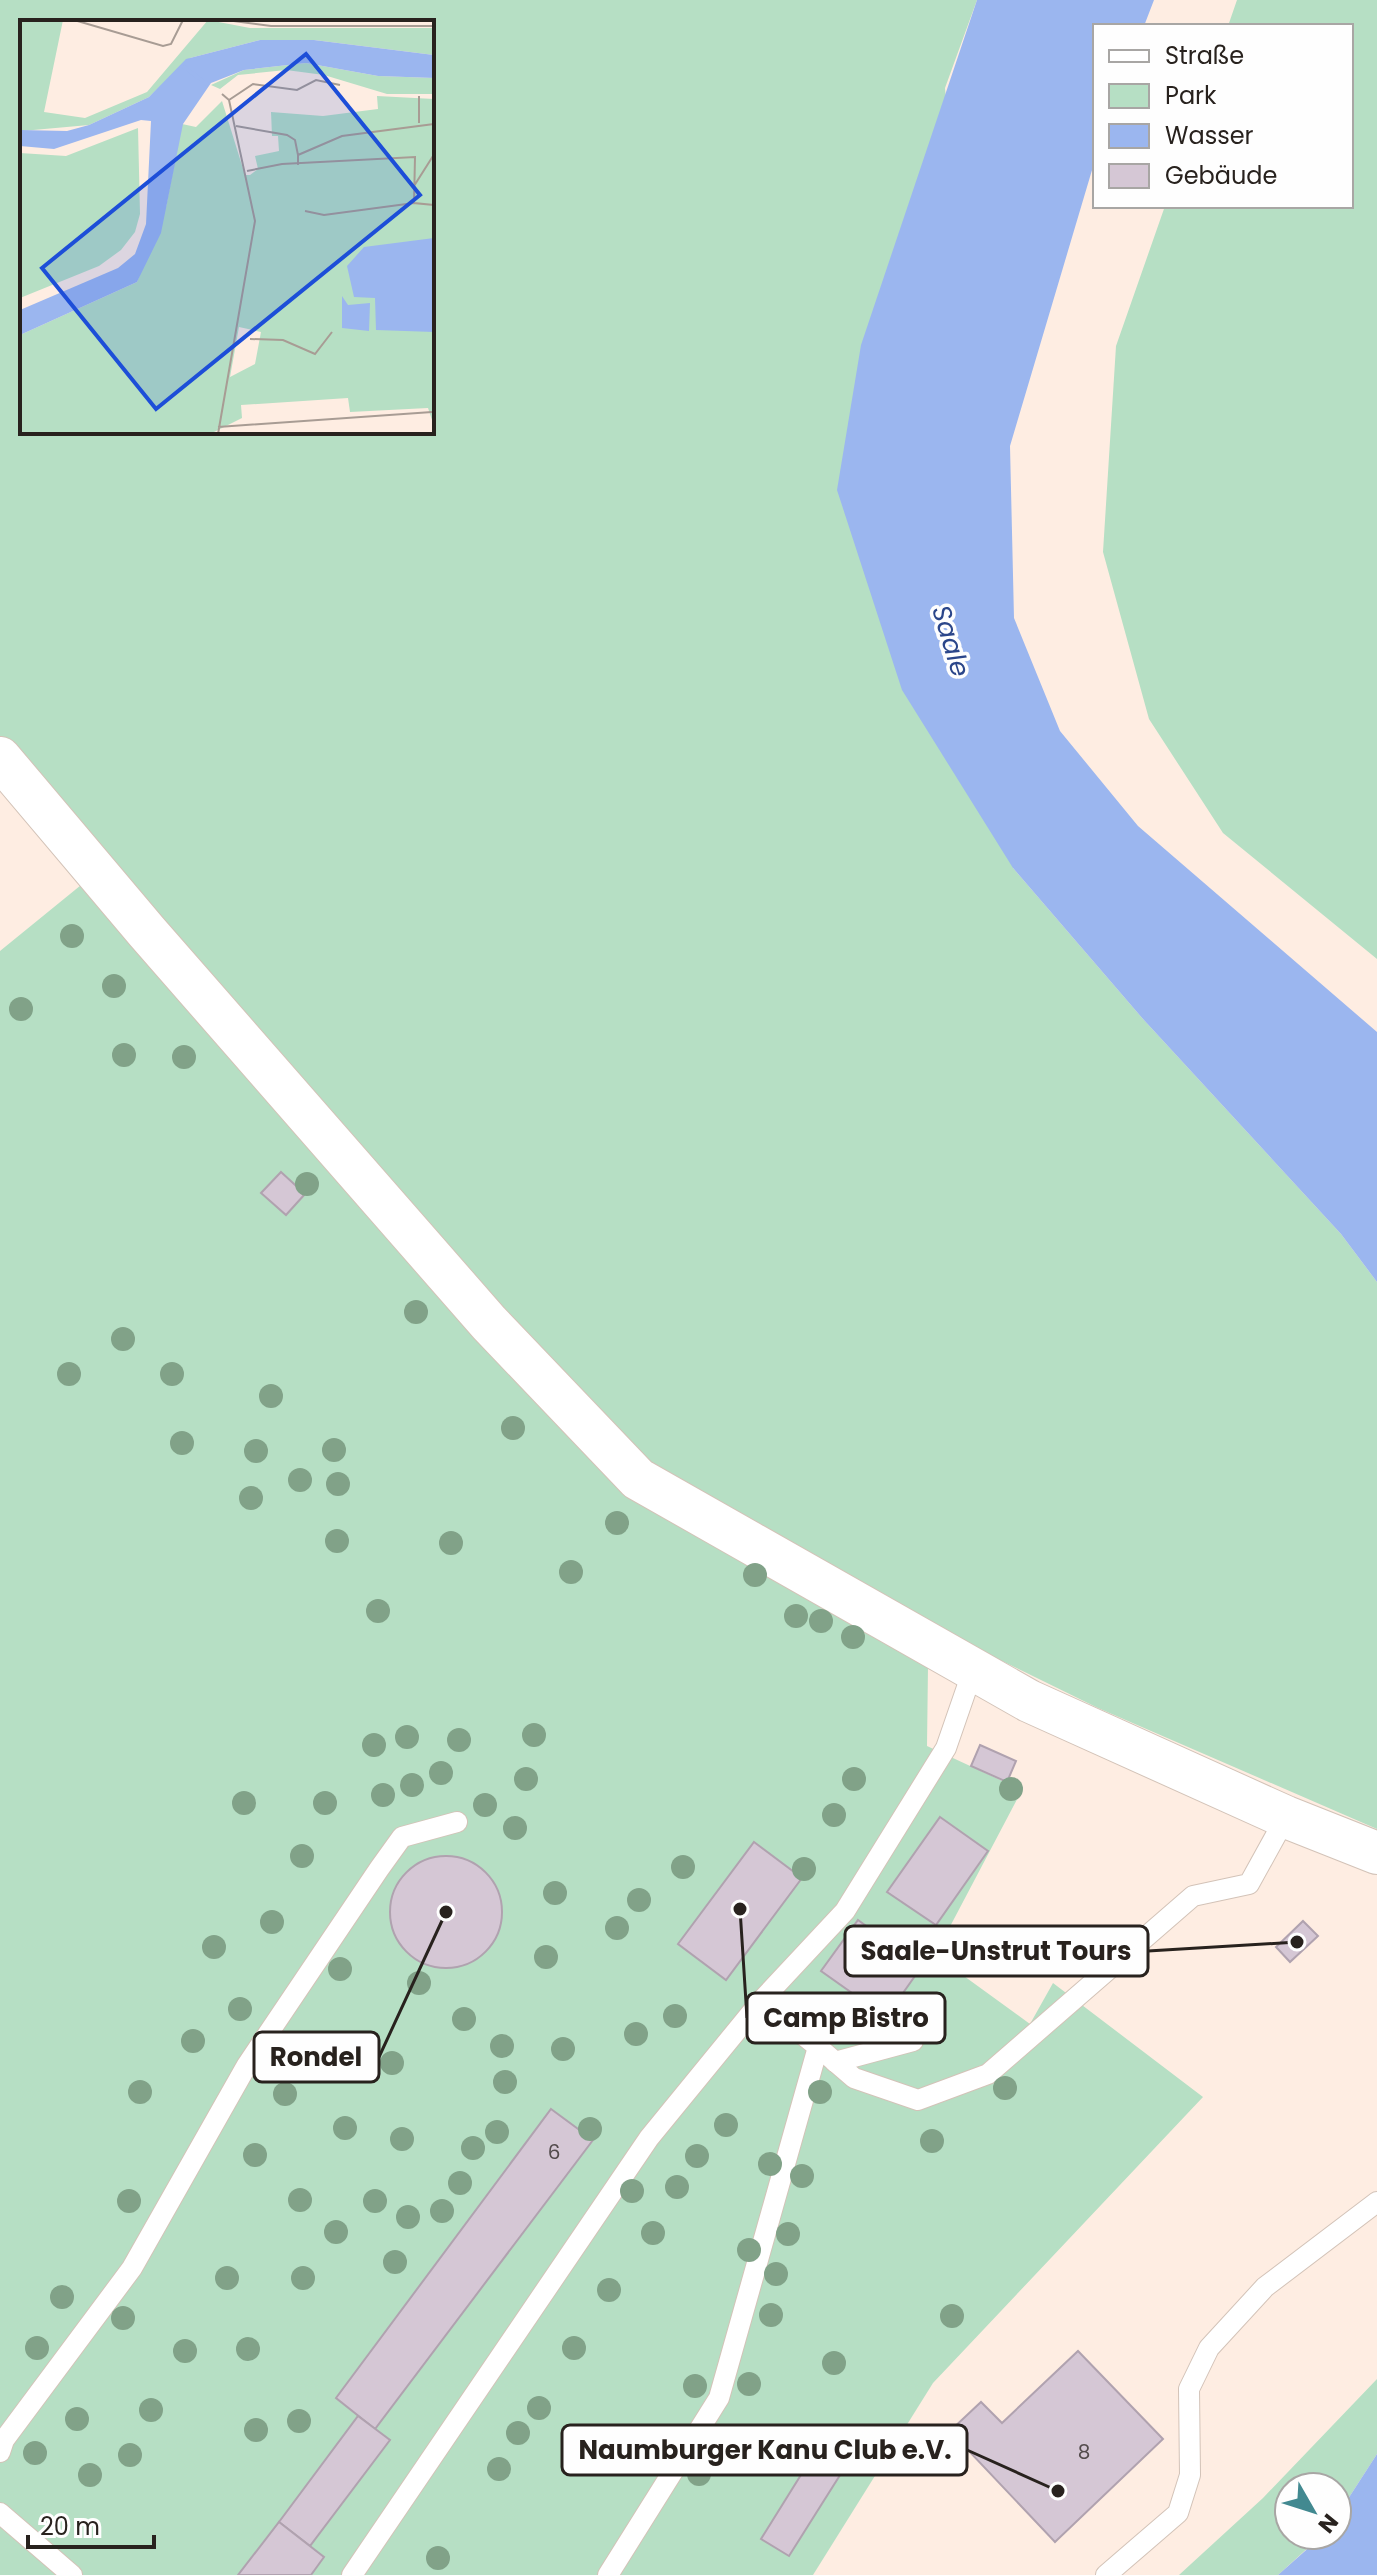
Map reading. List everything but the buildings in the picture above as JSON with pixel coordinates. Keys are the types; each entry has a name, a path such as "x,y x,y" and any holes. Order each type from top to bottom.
{"street":[{"path":"0,758 489,1323 638,1479 1029,1701 1286,1817 1377,1853"}],"lane":[{"path":"352,2575 649,2138 761,2001 845,1911 946,1748 973,1670"},
{"path":"761,2001 854,2078 918,2100 988,2074 1193,1896 1249,1884 1286,1817"},
{"path":"0,2452 4,2440 132,2268 247,2065 402,1837 457,1822"},
{"path":"835,2062 913,2041"},
{"path":"608,2575 719,2398 818,2047"},
{"path":"1106,2575 1178,2513 1190,2475 1189,2389 1209,2348 1265,2287 1377,2202"},
{"path":"0,2513 72,2575"}],"green space":[{"path":"0,0 977,0 945,88 1013,868 1143,1019 1341,1234 1377,1282 1377,1829 1098,1708 953,1637 928,1666 927,1746 1022,1790 935,1955 1030,2024 1053,1983 1203,2097 933,2383 813,2575 0,2575 0,951 86,881 0,777"},
{"path":"1237,0 1377,0 1377,959 1223,833 1149,719 1103,552 1116,346 1164,208 1353,208 1353,24 1229,24"},
{"path":"1377,2379 1377,2454 1353,2491 1353,2471 1289,2471"},
{"path":"1273,2488 1273,2551 1304,2551 1278,2575 1179,2575"}],"water":[{"name":"Saale","path":"977,0 1154,0 1145,24 1093,24 1093,167 1010,446 1014,618 1060,731 1138,826 1377,1032 1377,1282 1341,1234 1143,1019 1013,868 902,690 837,490 861,345"},
{"path":"1377,2454 1377,2575 1278,2575 1305,2551 1353,2551 1353,2491"}],"place":[{"name":"Camp Bistro","path":"740,1909"},
{"name":"Rondel","path":"446,1912"},
{"name":"Saale-Unstrut Tours","path":"1297,1942"},
{"name":"Naumburger Kanu Club e.V.","path":"1058,2491"}]}
